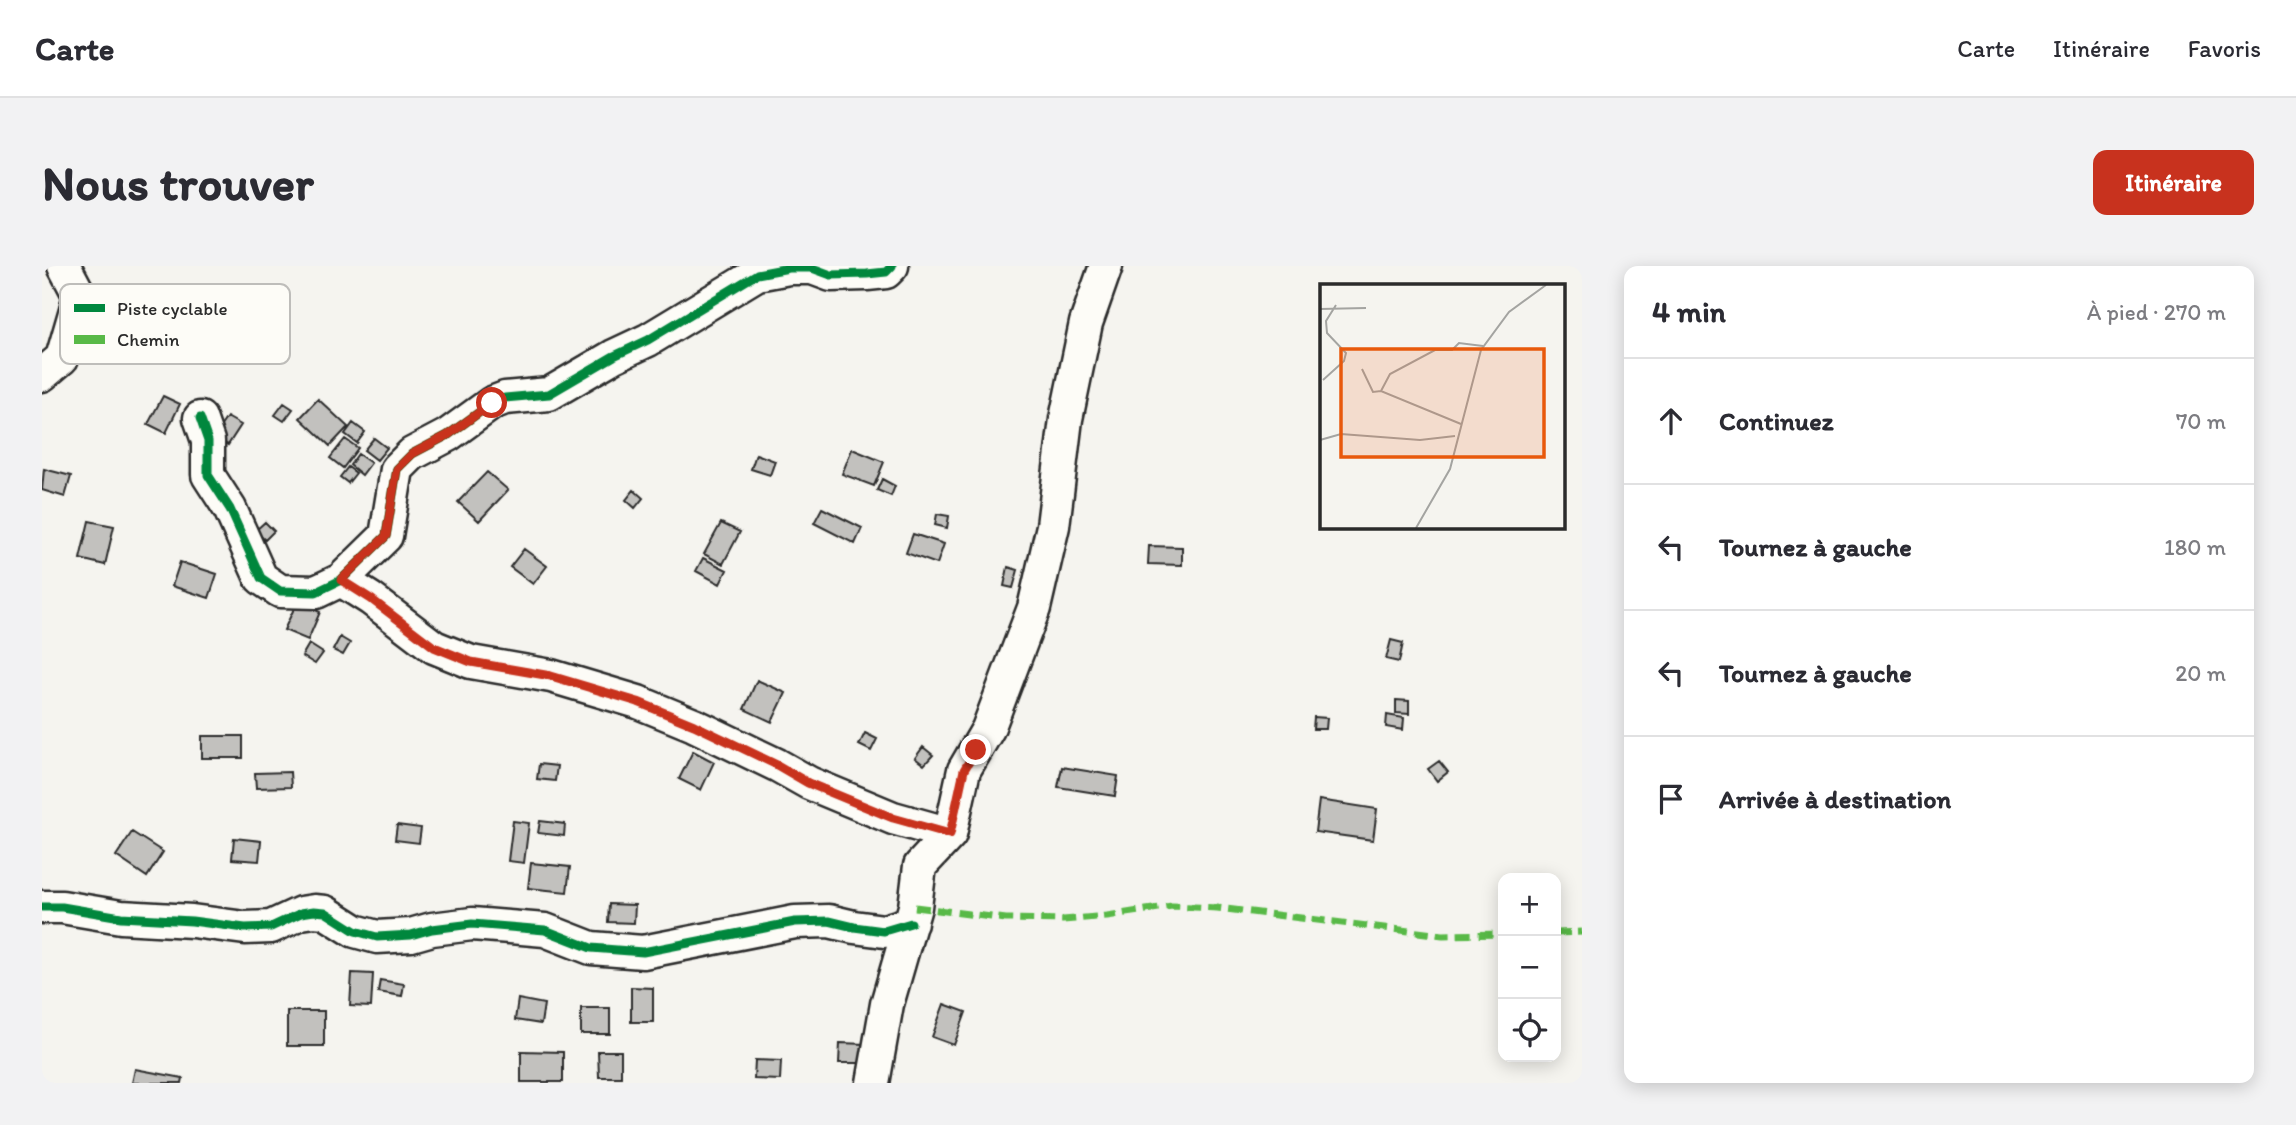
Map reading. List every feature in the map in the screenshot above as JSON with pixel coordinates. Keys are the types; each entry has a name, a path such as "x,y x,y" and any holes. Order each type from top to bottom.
{"street":[{"path":"64,266 73,284"},
{"path":"200,418 208,441 208,475 230,509 261,578 279,592 316,592 341,580 386,536 397,469 403,461 448,435 492,403 505,398 549,394 614,356 648,340 757,274 789,268 812,268 831,275 867,275 886,272 892,266"},
{"path":"873,1083 887,1004 911,923 920,866 950,834 964,770 988,729 1034,608 1053,526 1066,419 1086,323 1106,266"},
{"path":"42,375 60,360"},
{"path":"341,580 371,599 434,647 471,662 551,676 638,702 777,765 808,783 893,818 950,834"},
{"path":"42,907 62,907 121,918 192,921 245,928 271,927 301,913 314,911 325,912 355,931 377,937 411,935 432,929 472,924 545,930 591,948 643,952 795,922 829,921 884,932 911,923"}],"building":[{"path":"163,396 180,404 166,433 148,424"},
{"path":"318,399 348,427 330,446 300,418"},
{"path":"284,403 293,409 284,421 275,415"},
{"path":"227,417 241,425 228,445 214,436"},
{"path":"353,423 365,432 357,443 345,434"},
{"path":"374,438 387,448 377,460 364,450"},
{"path":"345,439 358,448 343,468 330,458"},
{"path":"852,449 884,462 874,486 842,474"},
{"path":"358,454 371,463 362,475 350,465"},
{"path":"756,454 775,461 770,475 751,469"},
{"path":"348,467 356,473 348,483 340,477"},
{"path":"44,469 71,476 65,497 42,490"},
{"path":"487,472 508,490 479,521 458,502"},
{"path":"882,479 895,486 891,496 877,490"},
{"path":"634,490 643,498 635,508 626,500"},
{"path":"822,508 862,528 855,544 814,523"},
{"path":"937,514 949,516 947,528 935,525"},
{"path":"89,521 114,526 105,565 80,559"},
{"path":"265,522 274,531 265,540 255,531"},
{"path":"721,523 740,532 723,564 704,554"},
{"path":"913,534 944,544 937,564 906,553"},
{"path":"1149,546 1182,547 1182,565 1148,564"},
{"path":"524,549 547,566 533,584 510,567"},
{"path":"703,558 727,570 720,584 696,571"},
{"path":"180,562 217,574 209,598 172,586"},
{"path":"1008,567 1018,570 1013,588 1004,586"},
{"path":"297,602 320,612 308,640 284,630"},
{"path":"340,637 350,643 343,655 333,650"},
{"path":"1391,640 1403,643 1399,662 1386,659"},
{"path":"309,644 323,653 315,664 302,656"},
{"path":"757,680 786,693 772,722 744,709"},
{"path":"1396,700 1409,701 1409,714 1396,713"},
{"path":"1387,715 1404,718 1403,730 1386,727"},
{"path":"1314,717 1327,718 1326,729 1313,729"},
{"path":"865,733 877,739 871,751 859,745"},
{"path":"202,736 243,736 243,758 202,758"},
{"path":"923,747 933,755 924,765 915,758"},
{"path":"693,751 714,762 701,790 679,779"},
{"path":"1439,761 1448,772 1437,781 1428,769"},
{"path":"539,764 557,766 555,781 537,779"},
{"path":"1062,767 1118,776 1115,796 1058,787"},
{"path":"290,772 291,787 256,788 255,773"},
{"path":"1319,800 1377,809 1373,840 1315,832"},
{"path":"513,821 529,823 524,863 508,861"},
{"path":"540,821 565,824 564,836 538,833"},
{"path":"397,825 421,828 419,843 395,840"},
{"path":"132,832 163,852 147,877 116,856"},
{"path":"234,838 261,841 259,861 232,859"},
{"path":"531,863 570,867 567,892 528,888"},
{"path":"609,904 635,905 634,923 608,922"},
{"path":"352,973 373,974 371,1007 350,1006"},
{"path":"380,980 404,984 402,996 378,992"},
{"path":"631,987 653,988 653,1022 631,1022"},
{"path":"518,999 544,1004 541,1024 515,1020"},
{"path":"944,1004 966,1012 954,1045 932,1037"},
{"path":"581,1008 610,1008 610,1034 581,1034"},
{"path":"287,1011 324,1011 324,1046 287,1046"},
{"path":"840,1043 865,1044 865,1063 839,1063"},
{"path":"521,1051 563,1052 563,1082 521,1082"},
{"path":"598,1051 621,1051 621,1077 599,1077"},
{"path":"755,1060 781,1061 780,1080 754,1079"},
{"path":"135,1069 183,1078 182,1083 132,1083"}],"marked path":[{"path":"915,907 1006,919 1063,920 1172,906 1217,908 1443,935 1498,934"},
{"path":"1561,933 1582,932"}],"cycle path":[{"path":"200,418 208,441 208,475 230,509 261,578 280,591 316,592 341,580 386,536 397,469 412,454 448,435 492,403 505,398 549,394 614,356 648,340 757,274 789,268 812,268 831,275 867,274 886,272 892,266"},
{"path":"42,907 245,928 271,927 301,913 314,911 325,912 355,931 377,937 411,935 432,929 472,924 545,930 591,948 643,952 795,922 829,921 884,931 911,923"}],"route":[{"path":"492,403 448,435 403,461 397,469 386,536 341,580 371,599 434,647 471,662 551,676 638,702 694,725 808,783 893,818 950,834 964,770 976,750"}]}
